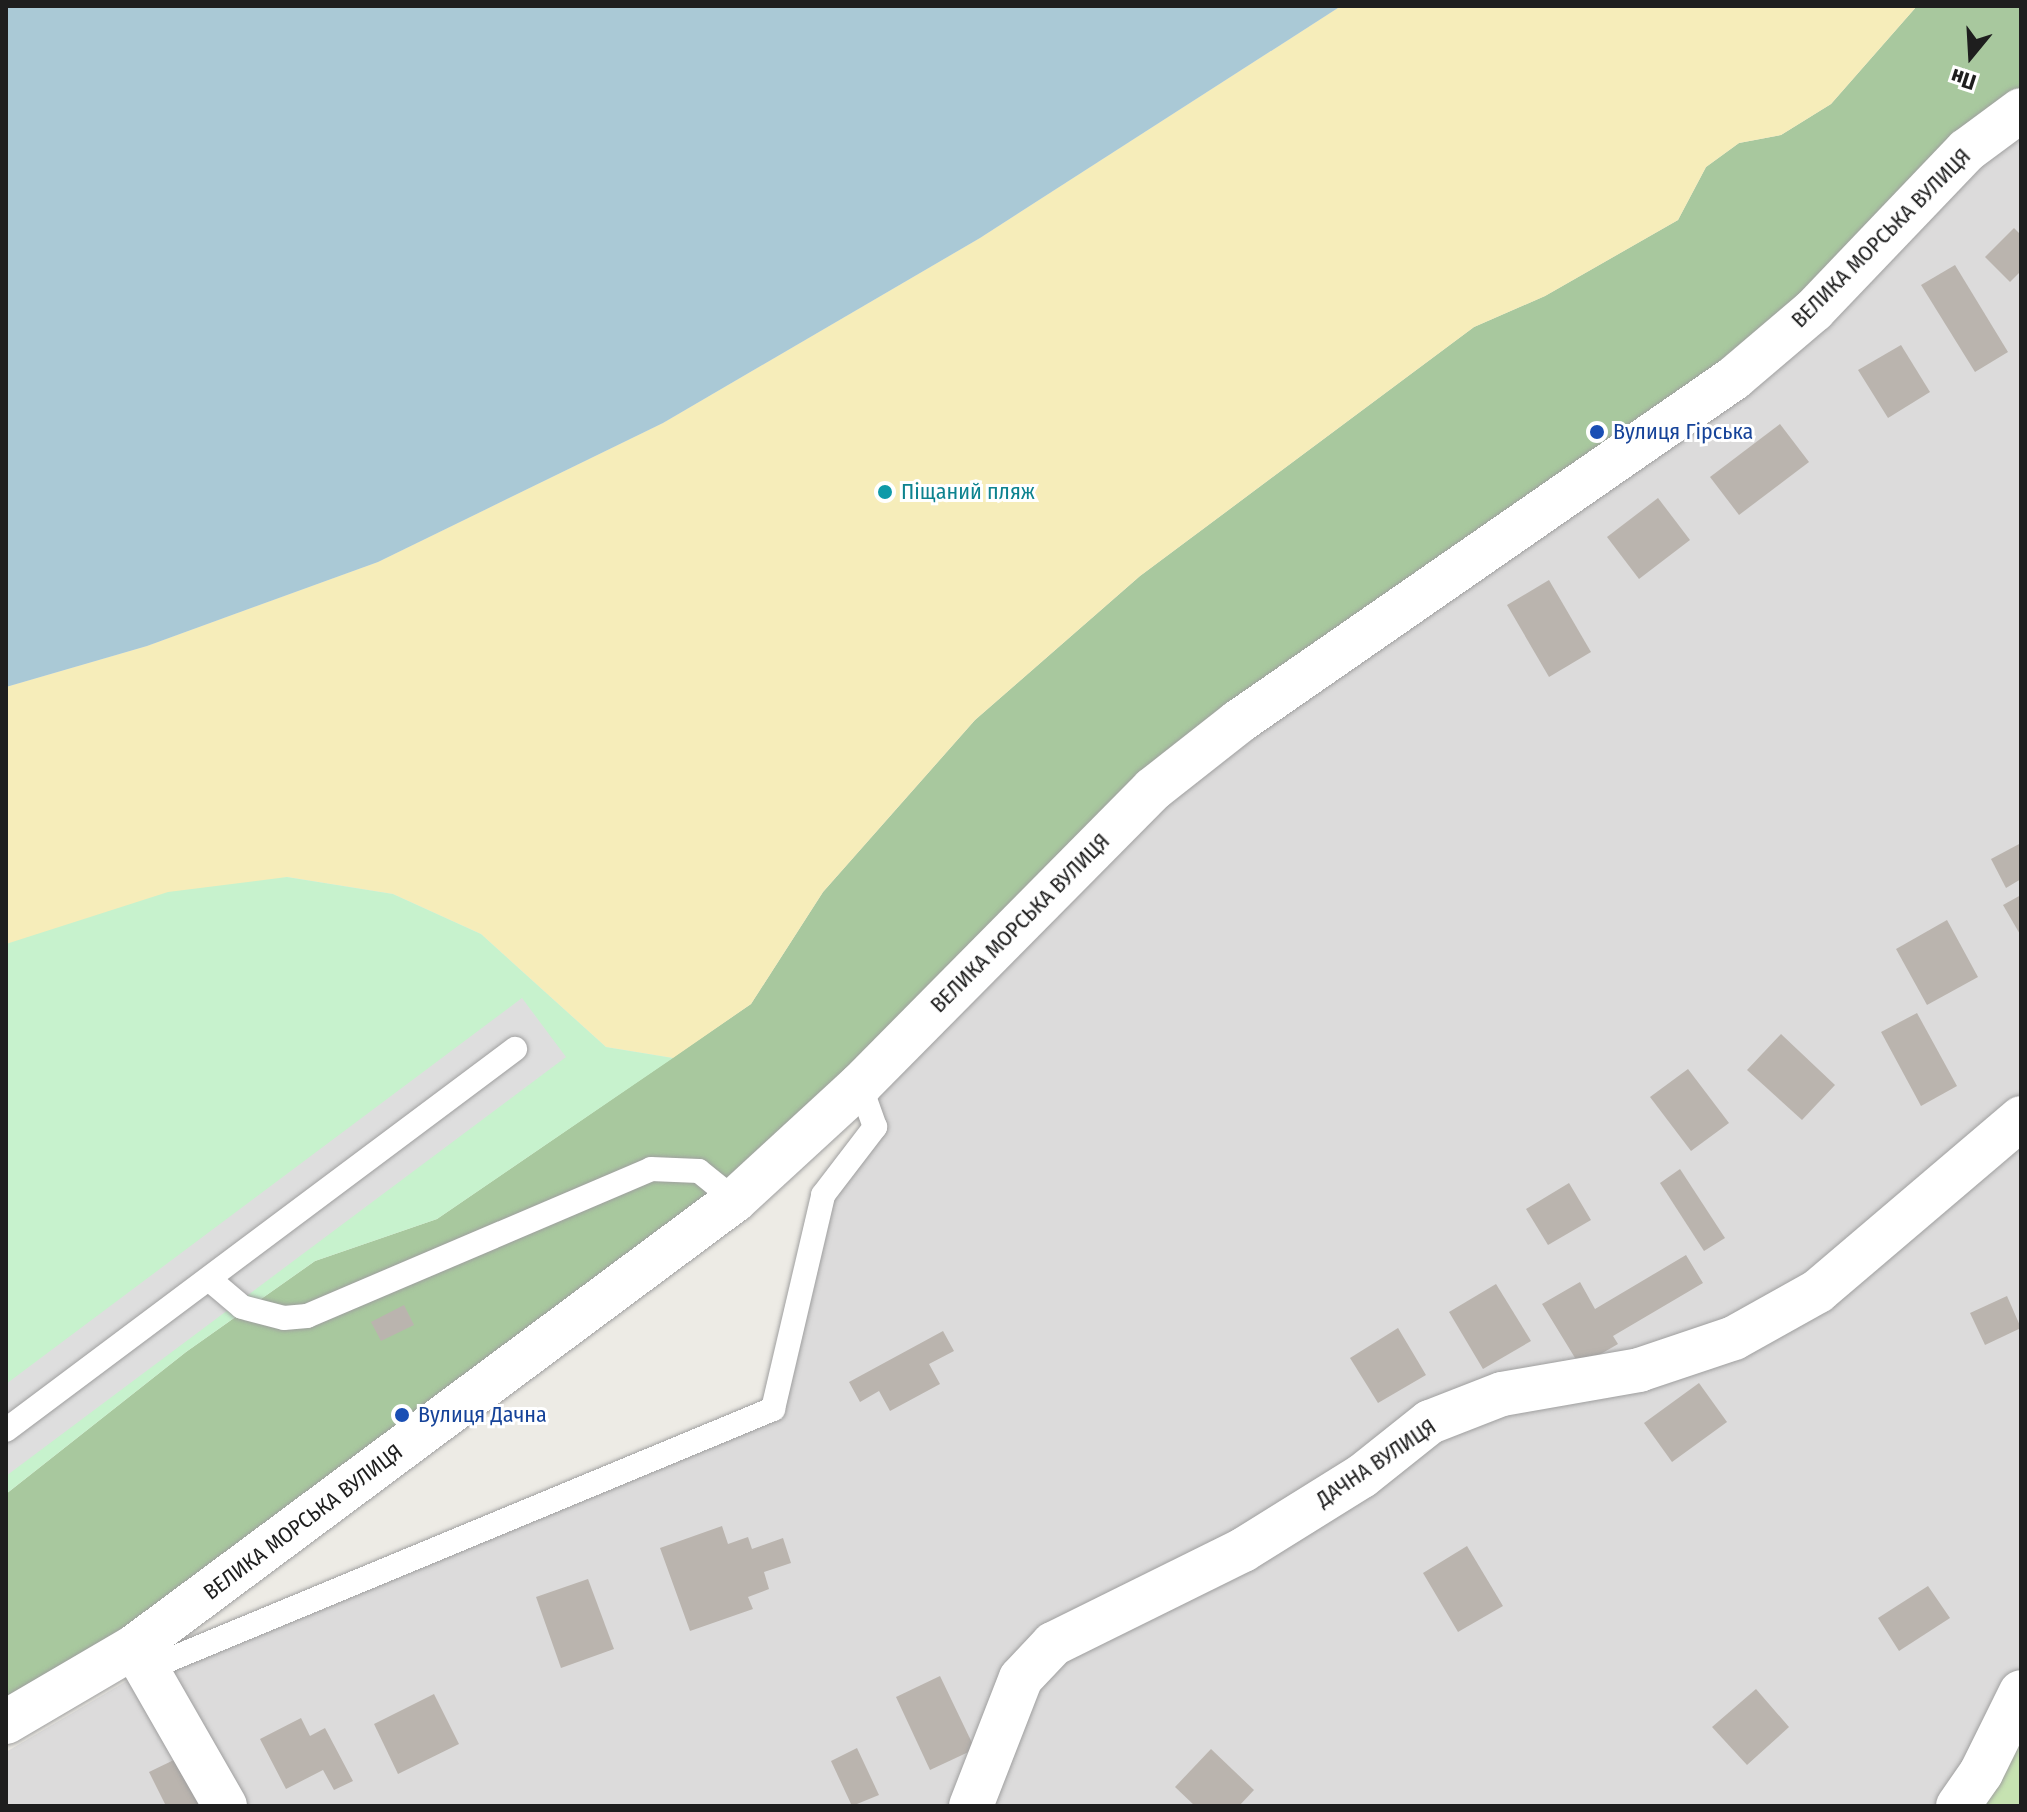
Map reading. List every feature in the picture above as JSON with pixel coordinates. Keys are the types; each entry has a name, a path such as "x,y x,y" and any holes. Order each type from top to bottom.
{"street":[{"name":"ВЕЛИКА МОРСЬКА ВУЛИЦЯ","path":"6,1722 141,1658 735,1200 860,1085 1153,789 1238,722 1734,378 1814,310 1967,150 2021,110"},
{"name":"ДАЧНА ВУЛИЦЯ","path":"971,1806 1021,1678 1053,1644 1243,1550 1362,1476 1430,1422 1502,1394 1639,1370 1748,1330 1818,1291 2021,1118"},
{"path":"141,1658 225,1806"},
{"path":"1958,1806 1981,1773 2021,1692"}],"lane":[{"path":"6,1430 515,1049"},
{"path":"141,1658 773,1409 823,1195 875,1127 860,1085"},
{"path":"209,1279 242,1307 284,1318 307,1316 651,1169 699,1171 735,1200"}],"shaded area":[{"path":"2021,110 2021,1713 1968,1806 6,1806 6,1752 147,1669 772,1409 823,1195 875,1127 860,1085 1153,789"},
{"path":"522,998 566,1057 6,1476 6,1384"}],"green space":[{"path":"1917,6 2021,6 2021,110 1869,250 1238,722 860,1085 6,1722 6,1494 186,1352 315,1261 437,1219 751,1004 823,892 975,720 1140,576 1474,327 1545,296 1678,220 1706,167 1739,143 1781,135 1831,104"},
{"path":"287,877 393,894 481,934 606,1047 673,1058 437,1219 315,1261 186,1352 6,1494 6,944 168,892"},
{"path":"2021,1713 2021,1806 1968,1806"}],"sand":[{"name":"Піщаний пляж","path":"1341,6 1917,6 1831,104 1781,135 1739,143 1706,167 1678,220 1545,296 1474,327 1140,576 975,720 823,892 751,1004 673,1058 606,1047 481,934 393,894 287,877 6,944 6,687 147,646 378,562 663,423 980,238"}],"water":[{"path":"6,6 1341,6 980,238 663,423 378,562 147,646 6,687"}],"building":[{"path":"2014,228 2021,235 2021,271 2010,282 1985,257"},
{"path":"1955,265 2008,352 1975,372 1921,285"},
{"path":"1901,345 1930,392 1888,418 1858,370"},
{"path":"1780,424 1809,462 1739,515 1710,477"},
{"path":"1658,498 1690,540 1639,579 1607,537"},
{"path":"1549,580 1591,652 1549,677 1507,605"},
{"path":"2021,843 2021,879 2006,888 1991,859"},
{"path":"2021,895 2021,936 2003,905"},
{"path":"1947,920 1978,977 1927,1005 1896,949"},
{"path":"1917,1013 1957,1086 1921,1106 1881,1032"},
{"path":"1781,1034 1835,1085 1802,1120 1747,1070"},
{"path":"1688,1069 1729,1123 1691,1151 1650,1097"},
{"path":"1680,1169 1725,1238 1704,1251 1660,1183"},
{"path":"1569,1183 1591,1220 1548,1245 1526,1209"},
{"path":"1686,1255 1703,1283 1613,1336 1618,1344 1580,1366 1542,1304 1580,1282 1595,1309"},
{"path":"1496,1284 1531,1341 1483,1369 1449,1312"},
{"path":"2007,1296 2021,1328 1985,1345 1970,1313"},
{"path":"404,1305 414,1325 381,1341 371,1322"},
{"path":"1398,1328 1426,1375 1378,1403 1350,1358"},
{"path":"943,1331 954,1351 929,1364 940,1384 890,1411 879,1391 860,1402 849,1382"},
{"path":"1699,1383 1727,1422 1672,1462 1644,1423"},
{"path":"722,1526 728,1544 748,1537 752,1549 783,1538 791,1563 764,1572 769,1589 748,1597 753,1609 690,1631 660,1548"},
{"path":"1467,1546 1503,1606 1458,1632 1423,1573"},
{"path":"588,1579 614,1649 561,1668 536,1597"},
{"path":"1928,1586 1950,1618 1899,1651 1878,1618"},
{"path":"940,1676 975,1749 930,1770 896,1697"},
{"path":"1756,1689 1789,1727 1747,1765 1712,1727"},
{"path":"434,1694 459,1744 398,1774 374,1724"},
{"path":"301,1718 310,1736 325,1728 353,1781 334,1790 323,1770 286,1789 260,1739"},
{"path":"857,1748 879,1795 852,1806 831,1761"},
{"path":"1211,1749 1254,1790 1239,1806 1195,1806 1175,1787"},
{"path":"180,1757 205,1806 166,1806 149,1772"}],"place":[{"name":"Вулиця Гірська","path":"1597,432"},
{"name":"Піщаний пляж","path":"885,492"},
{"name":"Вулиця Дачна","path":"402,1415"}]}
